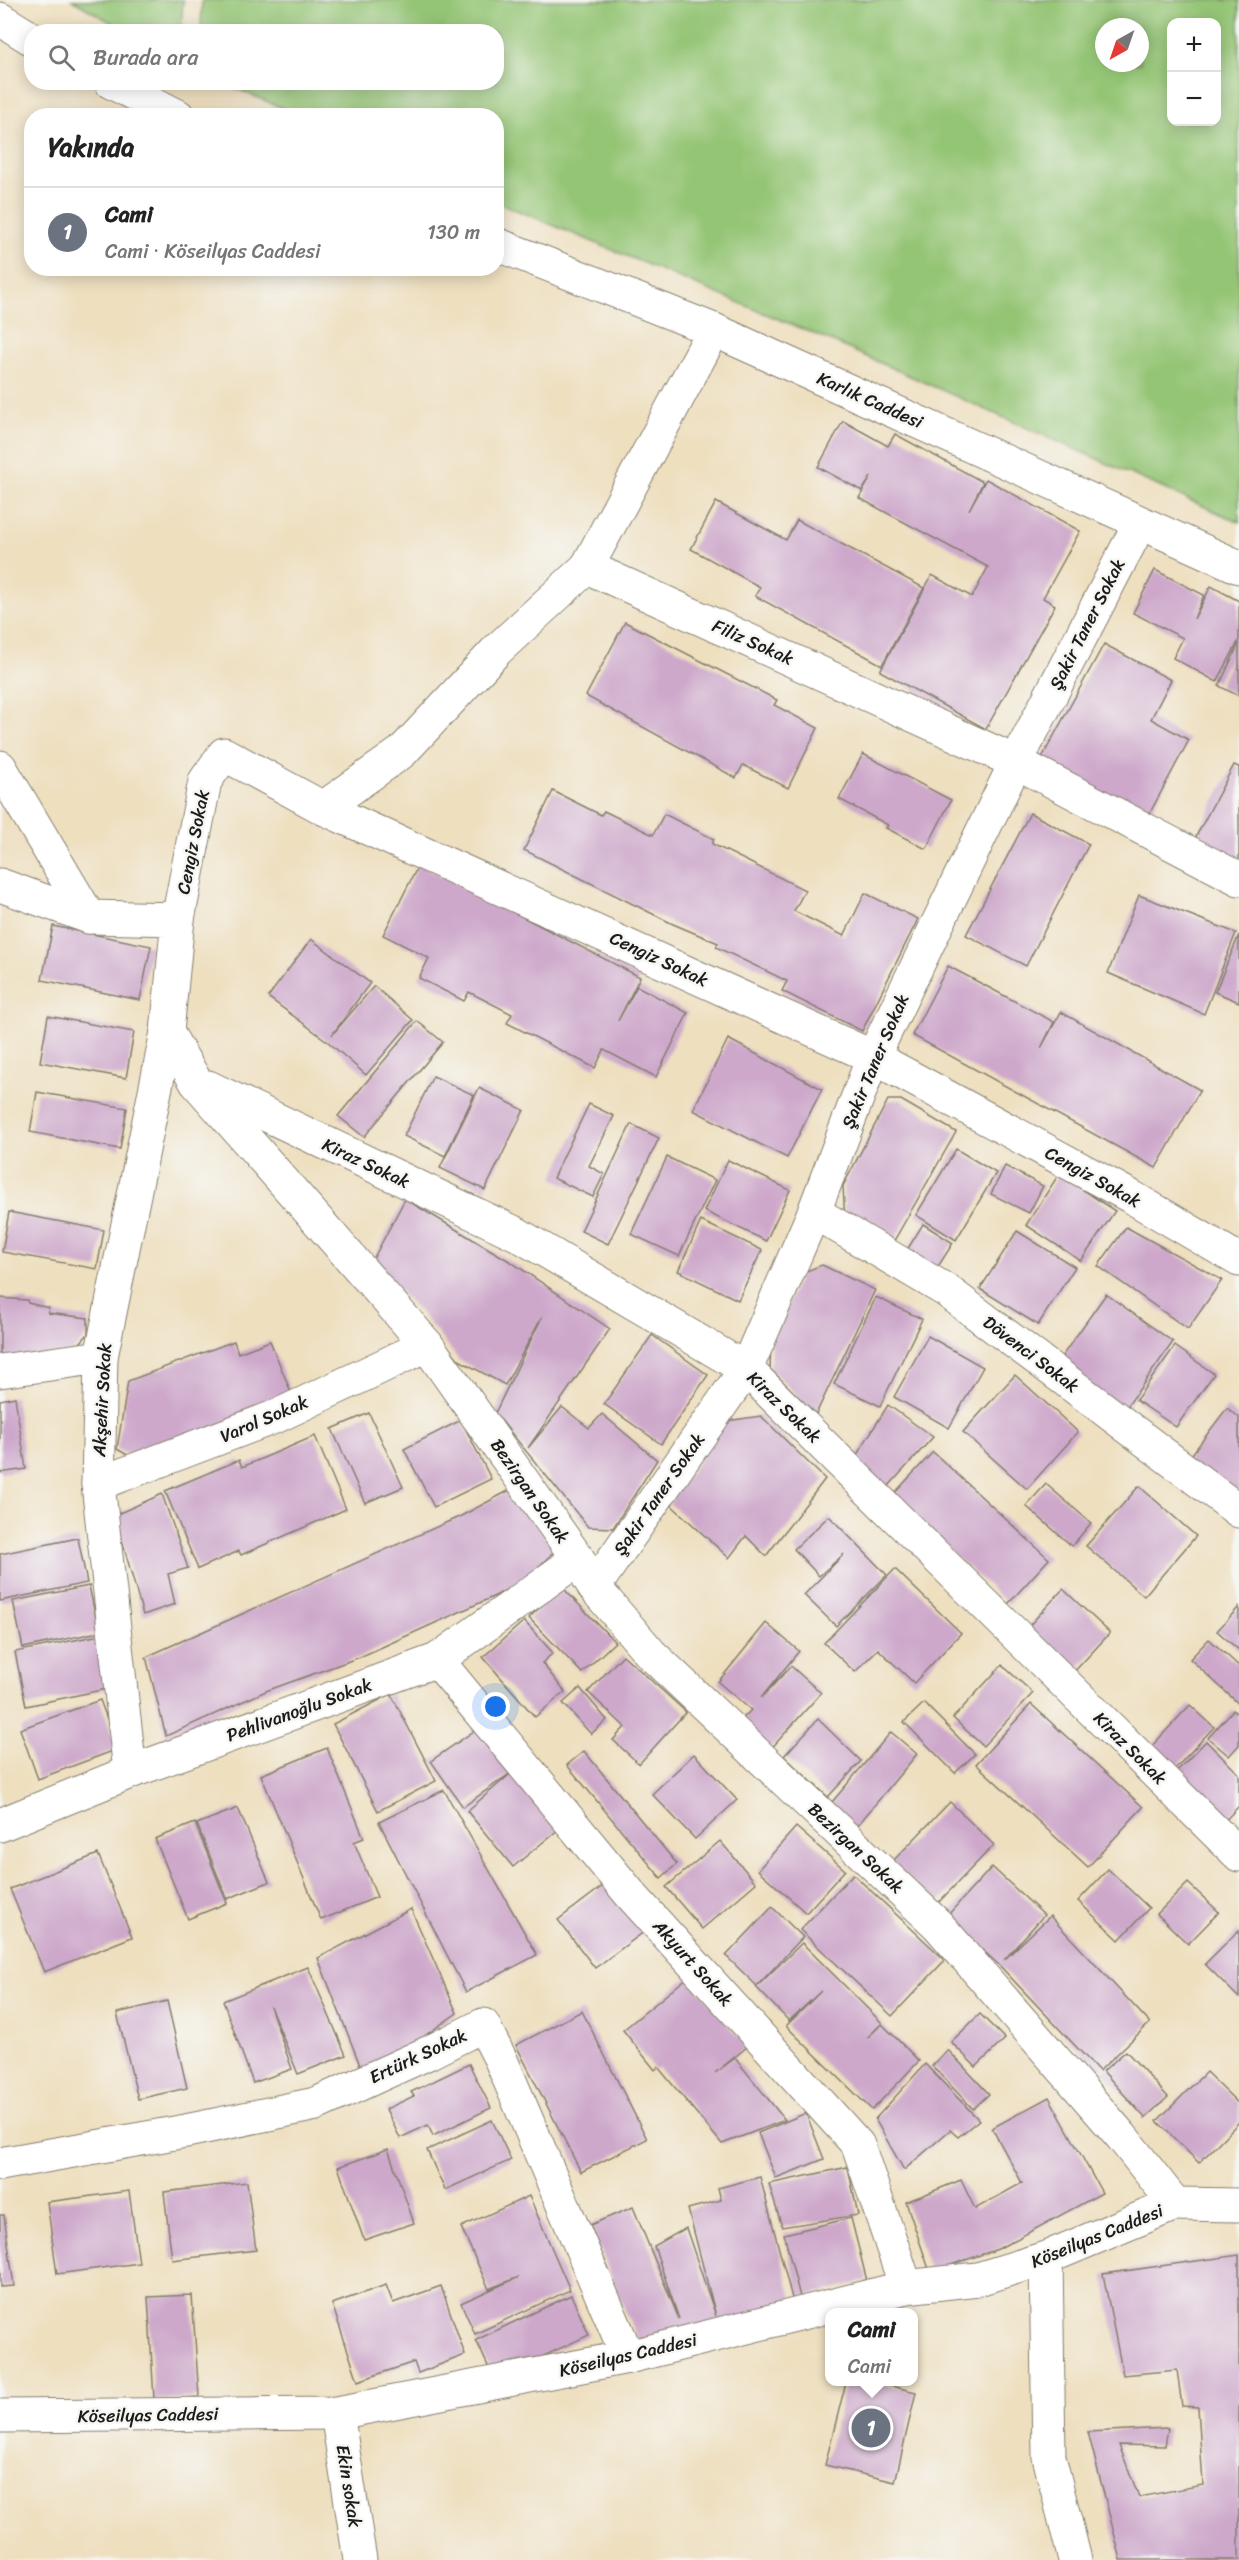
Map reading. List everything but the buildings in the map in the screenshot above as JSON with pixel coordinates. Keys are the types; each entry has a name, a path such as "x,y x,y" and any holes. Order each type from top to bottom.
{"street":[{"path":"0,19 24,34"},
{"path":"127,90 162,108"},
{"name":"Karlık Caddesi","path":"504,246 714,330 1239,567"},
{"path":"323,808 402,752 497,650 587,567 714,330"},
{"name":"Şakir Taner Sokak","path":"586,1573 746,1369 814,1212 873,1057 1016,762 1140,523"},
{"name":"Filiz Sokak","path":"587,567 1016,762 1239,879"},
{"name":"Cengiz Sokak","path":"178,918 205,781 224,754 323,808 873,1057 1130,1196 1239,1260"},
{"path":"0,767 89,917"},
{"path":"0,885 89,917 178,918 167,1032"},
{"name":"Bezirgan Sokak","path":"167,1032 196,1082 427,1345 586,1573 651,1654 938,1925 1122,2137 1175,2204"},
{"name":"Akşehir Sokak","path":"130,1772 98,1484 101,1357 167,1032"},
{"name":"Kiraz Sokak","path":"196,1082 517,1234 746,1369 1239,1855"},
{"name":"Dövenci Sokak","path":"814,1212 947,1290 1239,1511"},
{"name":"Varol Sokak","path":"98,1484 277,1416 427,1345"},
{"path":"0,1371 101,1357"},
{"name":"Pehlivanoğlu Sokak","path":"0,1824 130,1772 437,1660 586,1573"},
{"name":"Akyurt Sokak","path":"437,1660 631,1895 858,2145 906,2287"},
{"name":"Ertürk Sokak","path":"0,2164 186,2131 316,2104 483,2025 506,2071 628,2357"},
{"name":"Köseilyas Caddesi","path":"0,2416 338,2413 628,2357 906,2287 978,2279 1046,2258 1175,2204 1239,2205"},
{"path":"1046,2258 1049,2457 1075,2560"},
{"name":"Ekin sokak","path":"338,2413 360,2560"}],"green space":[{"path":"72,0 183,0 181,24 114,24"},
{"path":"202,0 1239,0 1239,522 831,341 504,205 504,108 282,108 240,90 504,90 504,24 201,24"}],"place":[{"name":"Cami","path":"871,2428"}]}
